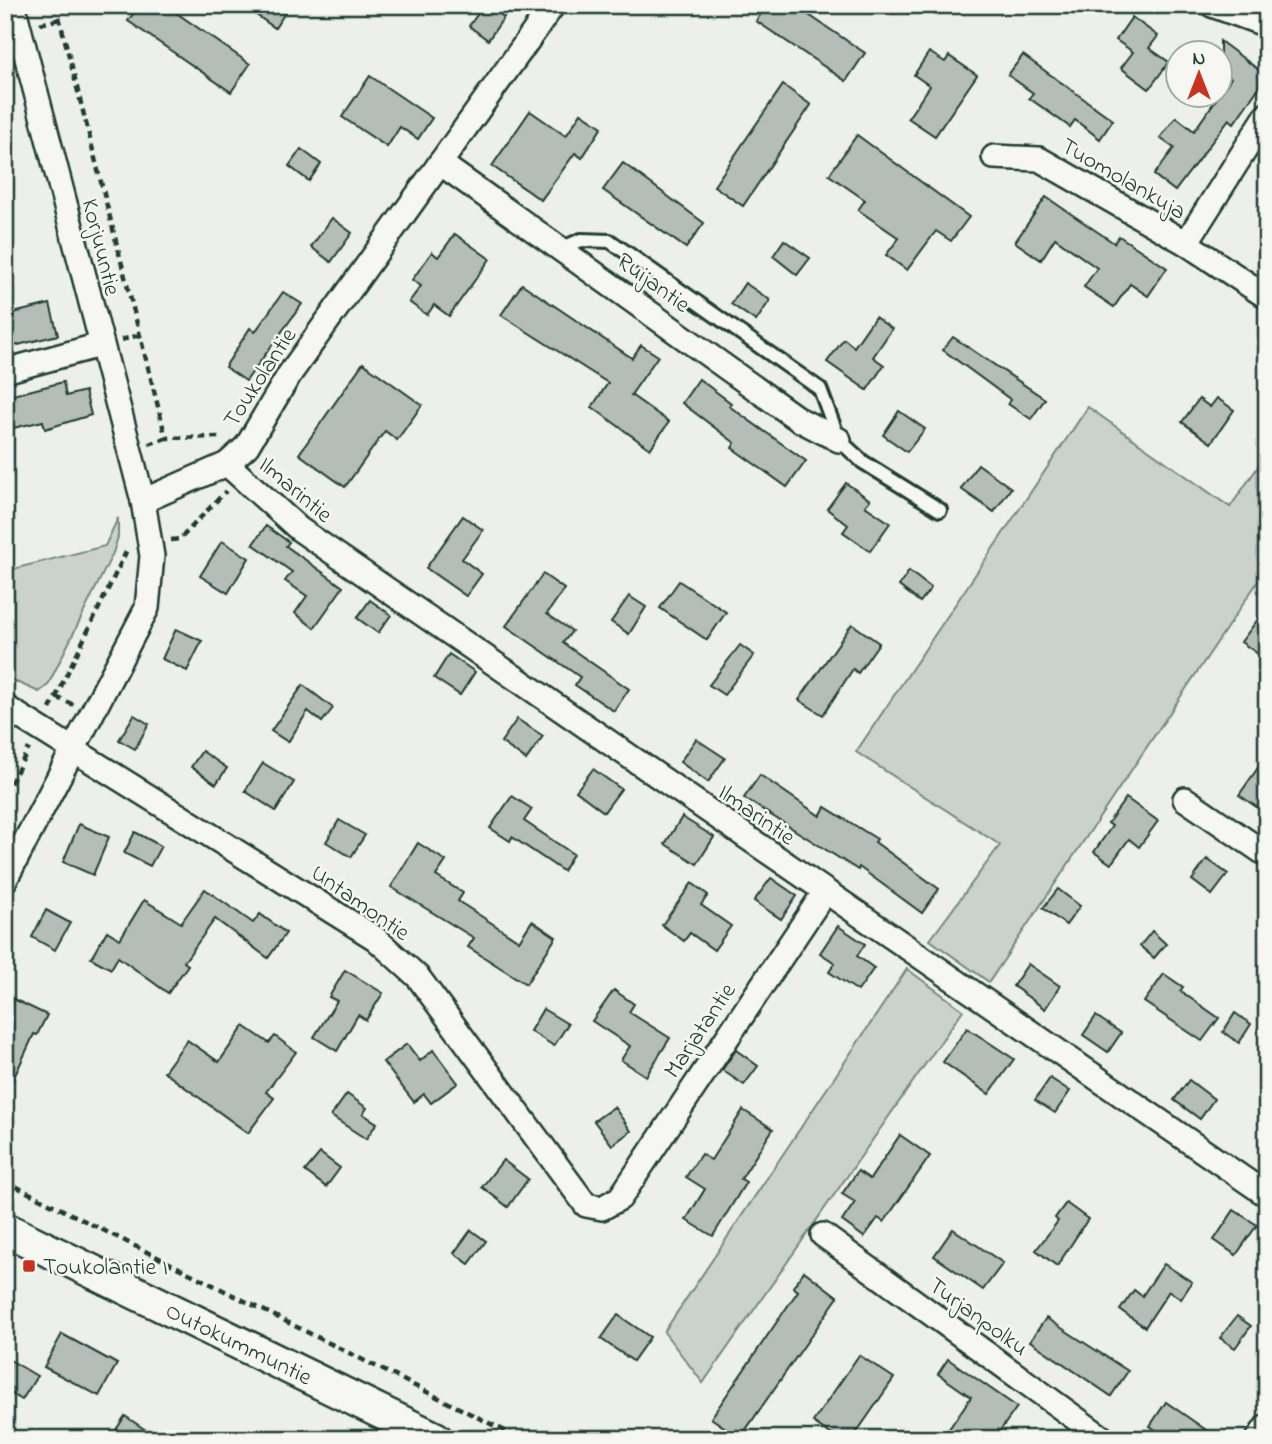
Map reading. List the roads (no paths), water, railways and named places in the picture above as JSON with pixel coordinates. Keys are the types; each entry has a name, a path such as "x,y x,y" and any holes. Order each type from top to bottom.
{"main road":[{"name":"Outokummuntie","path":"5,1229 436,1439"}],"street":[{"name":"Korjuuntie","path":"13,5 12,30 143,501"},
{"name":"Toukolantie","path":"143,501 227,464 247,446 289,375 553,5"},
{"path":"1212,5 1267,25"},
{"name":"Tuomolankuja","path":"1185,243 1267,115"},
{"name":"Tuomolankuja","path":"994,157 1039,159 1185,243 1267,297"},
{"name":"Ruijantie","path":"440,163 563,248 798,419 839,440"},
{"path":"5,371 100,345"},
{"name":"Ilmarintie","path":"227,464 299,529 824,893 1267,1195"},
{"path":"5,880 72,747 147,608 152,556 143,501"},
{"name":"Untamontie","path":"5,707 375,938 418,977 586,1205 602,1208 620,1198"},
{"path":"1185,799 1267,855"},
{"name":"Marjatantie","path":"620,1198 824,893"},
{"name":"Turjanpolku","path":"823,1235 1104,1439"},
{"path":"1258,1439 1267,1426"}],"lane":[{"path":"563,248 581,240 610,242 820,389 839,440 863,462 940,510"}],"place":[{"name":"Toukolantie I","path":"29,1266"}]}
